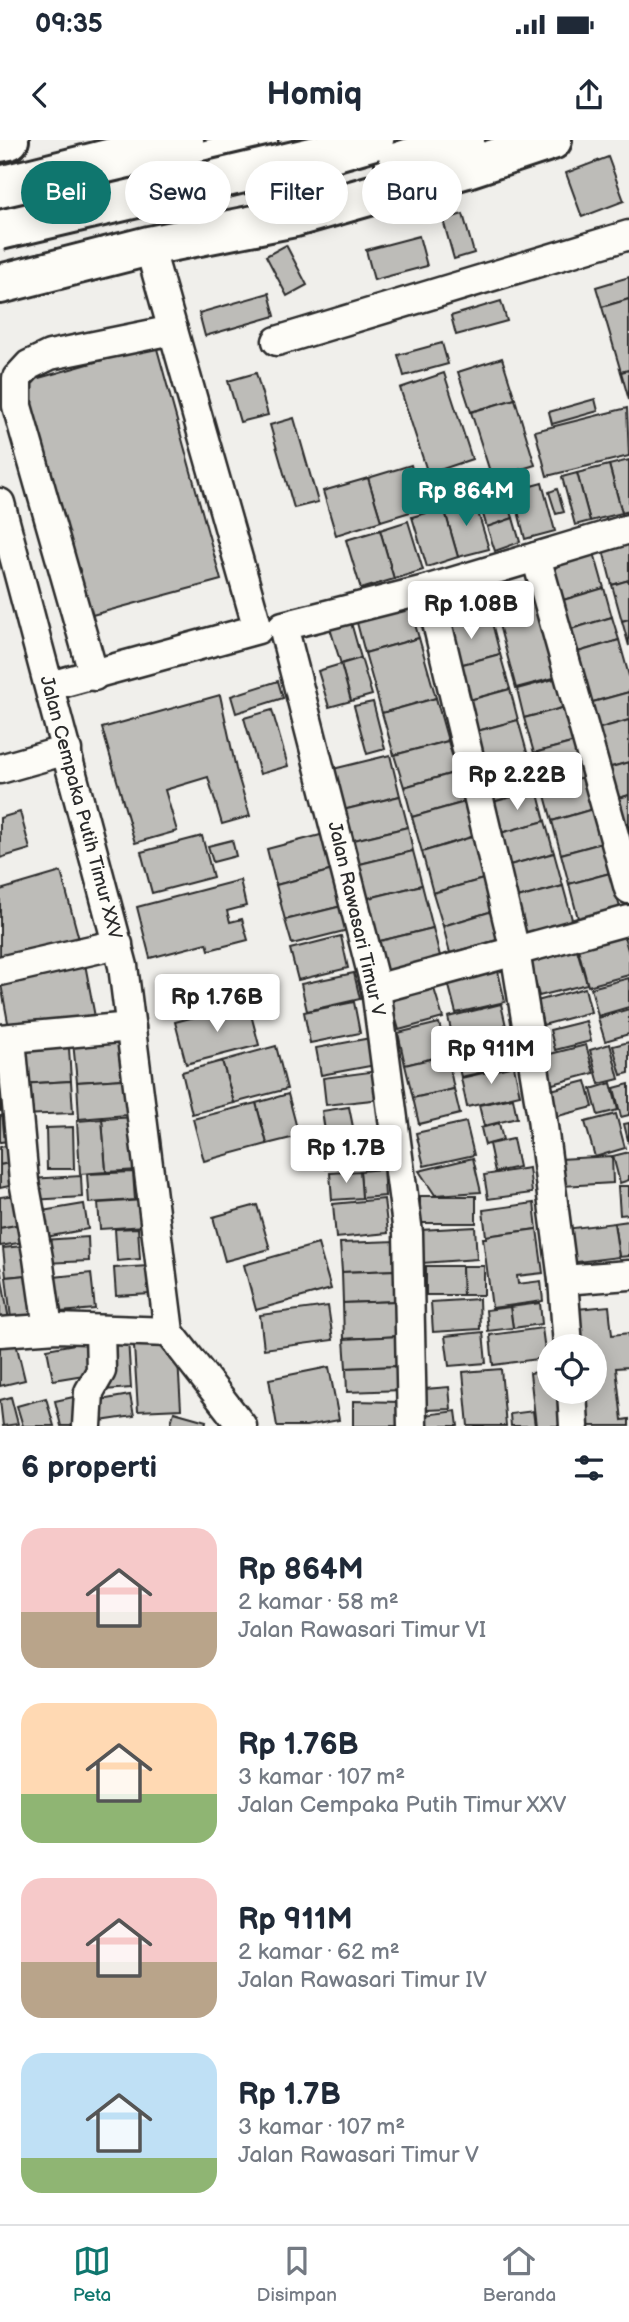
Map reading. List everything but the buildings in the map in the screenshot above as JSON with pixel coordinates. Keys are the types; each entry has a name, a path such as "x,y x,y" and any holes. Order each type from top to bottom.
{"highway":[{"path":"0,142 9,140"},
{"path":"0,186 184,140"},
{"path":"0,231 340,140"},
{"path":"0,231 374,140"},
{"path":"0,265 369,171 465,140"},
{"path":"0,284 149,247 295,216 467,168 552,140"}],"street":[{"path":"0,175 134,140"},
{"path":"0,209 263,140"},
{"path":"277,341 629,235"},
{"path":"50,687 258,629 149,247"},
{"path":"94,676 17,406 17,378 29,365 50,355 173,330"},
{"name":"Jalan Cempaka Putih Timur XXV","path":"0,503 123,966 169,1332"},
{"path":"567,1334 563,1280 541,1111 515,951 429,589 629,529"},
{"path":"536,556 629,889"},
{"name":"Jalan Rawasari Timur V","path":"412,1426 408,1233 376,989 283,626 429,589"},
{"path":"0,769 67,750"},
{"path":"376,989 629,920"},
{"path":"0,971 118,944"},
{"path":"48,1328 24,1181 6,1039 131,1027"},
{"path":"563,1280 629,1275"},
{"path":"0,1332 48,1328 169,1332 242,1426"},
{"path":"87,1426 89,1392 101,1371 100,1330"},
{"path":"573,1404 575,1426"}]}
